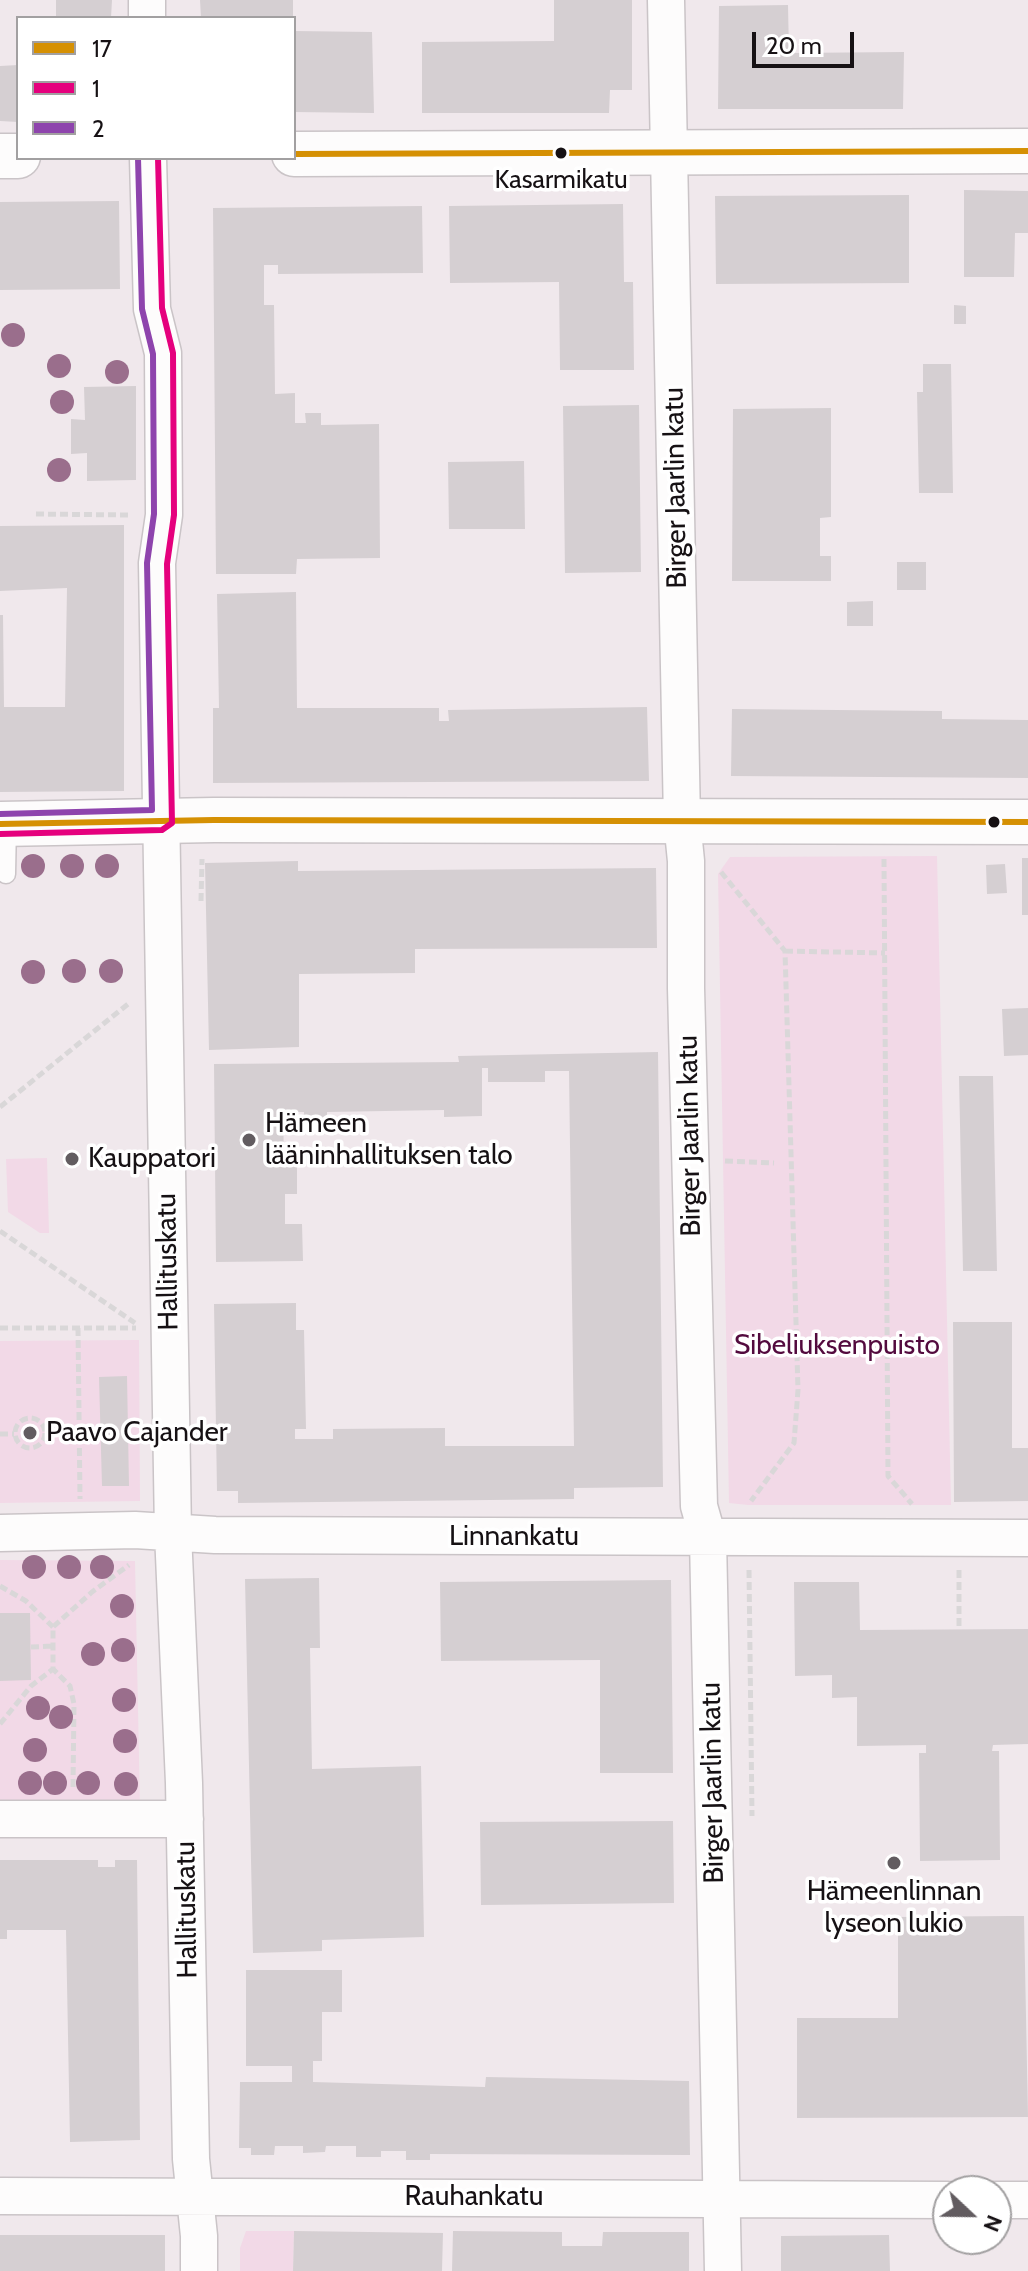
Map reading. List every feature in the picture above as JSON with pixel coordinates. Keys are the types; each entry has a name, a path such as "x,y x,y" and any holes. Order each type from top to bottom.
{"street":[{"name":"Birger Jaarlin katu","path":"666,0 699,1506 708,1538 723,2271"},
{"path":"296,154 1028,151"},
{"name":"Hallituskatu","path":"148,160 152,309 163,353 164,515 157,563 173,1533 185,1819 191,2159 199,2271"},
{"path":"4,824 162,820 1028,822"},
{"name":"Linnankatu","path":"0,1533 135,1530 173,1533 708,1538 1028,1538"},
{"path":"0,1819 185,1819"},
{"name":"Rauhankatu","path":"0,2196 932,2200"}],"lane":[{"path":"4,824 6,874"}],"path":[{"path":"36,514 164,515"},
{"path":"884,850 888,1476 918,1511"},
{"path":"720,871 785,951 798,1390 794,1443 746,1509"},
{"path":"785,951 885,953"},
{"path":"0,1107 135,999"},
{"path":"712,1161 774,1163"},
{"path":"0,1231 141,1328 0,1328"},
{"path":"78,1328 80,1509"},
{"path":"14,1434 20,1421 29,1418 38,1420 45,1432"},
{"path":"45,1432 79,1432"},
{"path":"14,1434 19,1444 28,1448 39,1446 45,1432"},
{"path":"0,1434 14,1434"},
{"path":"53,1627 92,1592 135,1561"},
{"path":"959,1561 959,1629"},
{"path":"0,1586 26,1601 53,1627 53,1669 70,1686 74,1704 73,1819"},
{"path":"31,1647 53,1646"},
{"path":"0,1724 31,1686 53,1669"}],"green space":[{"name":"Sibeliuksenpuisto","path":"937,856 951,1505 729,1503 718,874 730,857"},
{"path":"47,1158 49,1233 40,1233 8,1212 6,1159"},
{"path":"139,1340 140,1501 0,1503 0,1341"},
{"path":"0,1560 135,1561 140,1808 0,1808"},
{"path":"246,2231 294,2231 293,2271 240,2271 240,2248"}],"building":[{"path":"56,0 112,0 111,16 56,16"},
{"path":"200,0 293,0 293,16 201,16"},
{"path":"554,0 632,0 632,90 610,90 609,113 422,113 422,42 554,41"},
{"path":"788,5 789,53 904,52 903,109 718,109 719,6"},
{"path":"296,31 372,32 374,113 296,112"},
{"path":"16,65 16,122 0,121 0,66"},
{"path":"964,190 1028,191 1028,233 1015,233 1014,277 964,277"},
{"path":"909,195 909,283 716,284 715,196"},
{"path":"119,201 120,289 0,290 0,202"},
{"path":"623,204 624,282 633,282 634,370 560,370 559,282 450,283 449,206"},
{"path":"422,206 423,273 278,274 278,265 264,265 264,305 274,305 275,394 295,393 295,423 306,423 305,413 321,413 321,425 379,424 380,558 297,559 296,574 216,574 213,208"},
{"path":"954,305 966,306 966,324 954,324"},
{"path":"923,364 951,364 953,493 919,493 917,392 923,392"},
{"path":"136,386 136,480 87,481 87,453 71,454 71,419 85,420 84,387"},
{"path":"639,405 641,572 565,573 563,406"},
{"path":"831,408 831,517 820,518 820,556 831,556 831,581 732,581 733,409"},
{"path":"524,461 525,529 449,529 448,462"},
{"path":"124,525 124,791 0,792 0,615 3,615 4,707 65,707 67,588 0,591 0,526"},
{"path":"897,562 926,562 926,590 897,590"},
{"path":"296,592 297,708 439,708 439,721 449,721 448,710 647,707 649,781 213,783 213,708 219,708 217,594"},
{"path":"873,601 873,626 847,626 847,602"},
{"path":"732,709 942,711 942,719 1028,720 1028,778 731,776"},
{"path":"1022,858 1028,858 1028,915 1022,915"},
{"path":"298,861 298,871 656,868 657,948 415,949 415,973 299,974 299,1047 209,1050 205,863"},
{"path":"1005,864 1007,893 987,894 986,865"},
{"path":"1028,1008 1028,1055 1004,1056 1002,1009"},
{"path":"658,1052 663,1487 574,1488 574,1499 238,1503 238,1491 217,1491 214,1304 296,1303 296,1330 304,1330 306,1429 295,1429 295,1439 333,1439 333,1429 445,1428 445,1446 574,1446 569,1071 545,1071 545,1082 488,1082 488,1068 482,1068 482,1116 444,1117 444,1110 327,1112 327,1121 304,1121 304,1112 283,1112 284,1160 297,1160 297,1194 285,1194 285,1224 302,1224 303,1261 216,1262 214,1064 459,1062 458,1056"},
{"path":"959,1076 993,1076 997,1271 963,1271"},
{"path":"953,1322 1012,1322 1012,1448 1028,1448 1028,1501 954,1502"},
{"path":"127,1376 129,1486 102,1486 99,1377"},
{"path":"319,1578 320,1648 310,1648 312,1769 421,1766 424,1937 322,1940 322,1951 253,1953 245,1579"},
{"path":"671,1580 673,1773 600,1773 600,1660 441,1661 440,1582"},
{"path":"794,1582 859,1582 860,1630 1028,1629 1028,1744 993,1745 992,1751 999,1751 1000,1860 920,1861 919,1753 926,1753 926,1745 857,1746 857,1697 832,1698 832,1675 795,1676"},
{"path":"0,1613 30,1613 31,1680 0,1681"},
{"path":"673,1821 674,1903 481,1905 480,1822"},
{"path":"0,1860 98,1860 98,1867 115,1867 115,1860 137,1860 140,2140 70,2142 66,1930 7,1930 7,1939 0,1939"},
{"path":"1024,1916 1028,2117 797,2118 797,2018 898,2018 898,1917"},
{"path":"246,1970 342,1970 342,2012 322,2012 322,2061 313,2061 313,2082 485,2087 486,2077 689,2081 690,2155 430,2154 430,2160 406,2160 406,2151 381,2151 381,2157 356,2157 356,2146 326,2146 325,2152 303,2153 303,2146 275,2146 274,2155 251,2155 251,2148 239,2148 240,2082 292,2082 292,2066 246,2066"},
{"path":"294,2231 443,2233 442,2271 293,2271"},
{"path":"453,2231 562,2232 562,2246 602,2246 603,2232 689,2232 689,2271 452,2271"},
{"path":"0,2235 165,2235 165,2271 0,2271"},
{"path":"889,2235 890,2271 781,2271 781,2236"}],"transit line":[{"name":"17","path":"296,154 1028,151"},
{"name":"2","path":"0,814 152,810 147,563 154,514 153,354 142,309 138,160"},
{"name":"1","path":"0,834 162,830 172,823 167,564 174,515 173,353 162,308 158,160"},
{"name":"17","path":"0,824 214,820 1028,822"}],"place":[{"name":"Kasarmikatu","path":"561,153"},
{"name":"Hämeen lääninhallituksen talo","path":"249,1140"},
{"name":"Kauppatori","path":"72,1159"},
{"name":"Paavo Cajander","path":"30,1433"},
{"name":"Hämeenlinnan lyseon lukio","path":"894,1863"}]}
